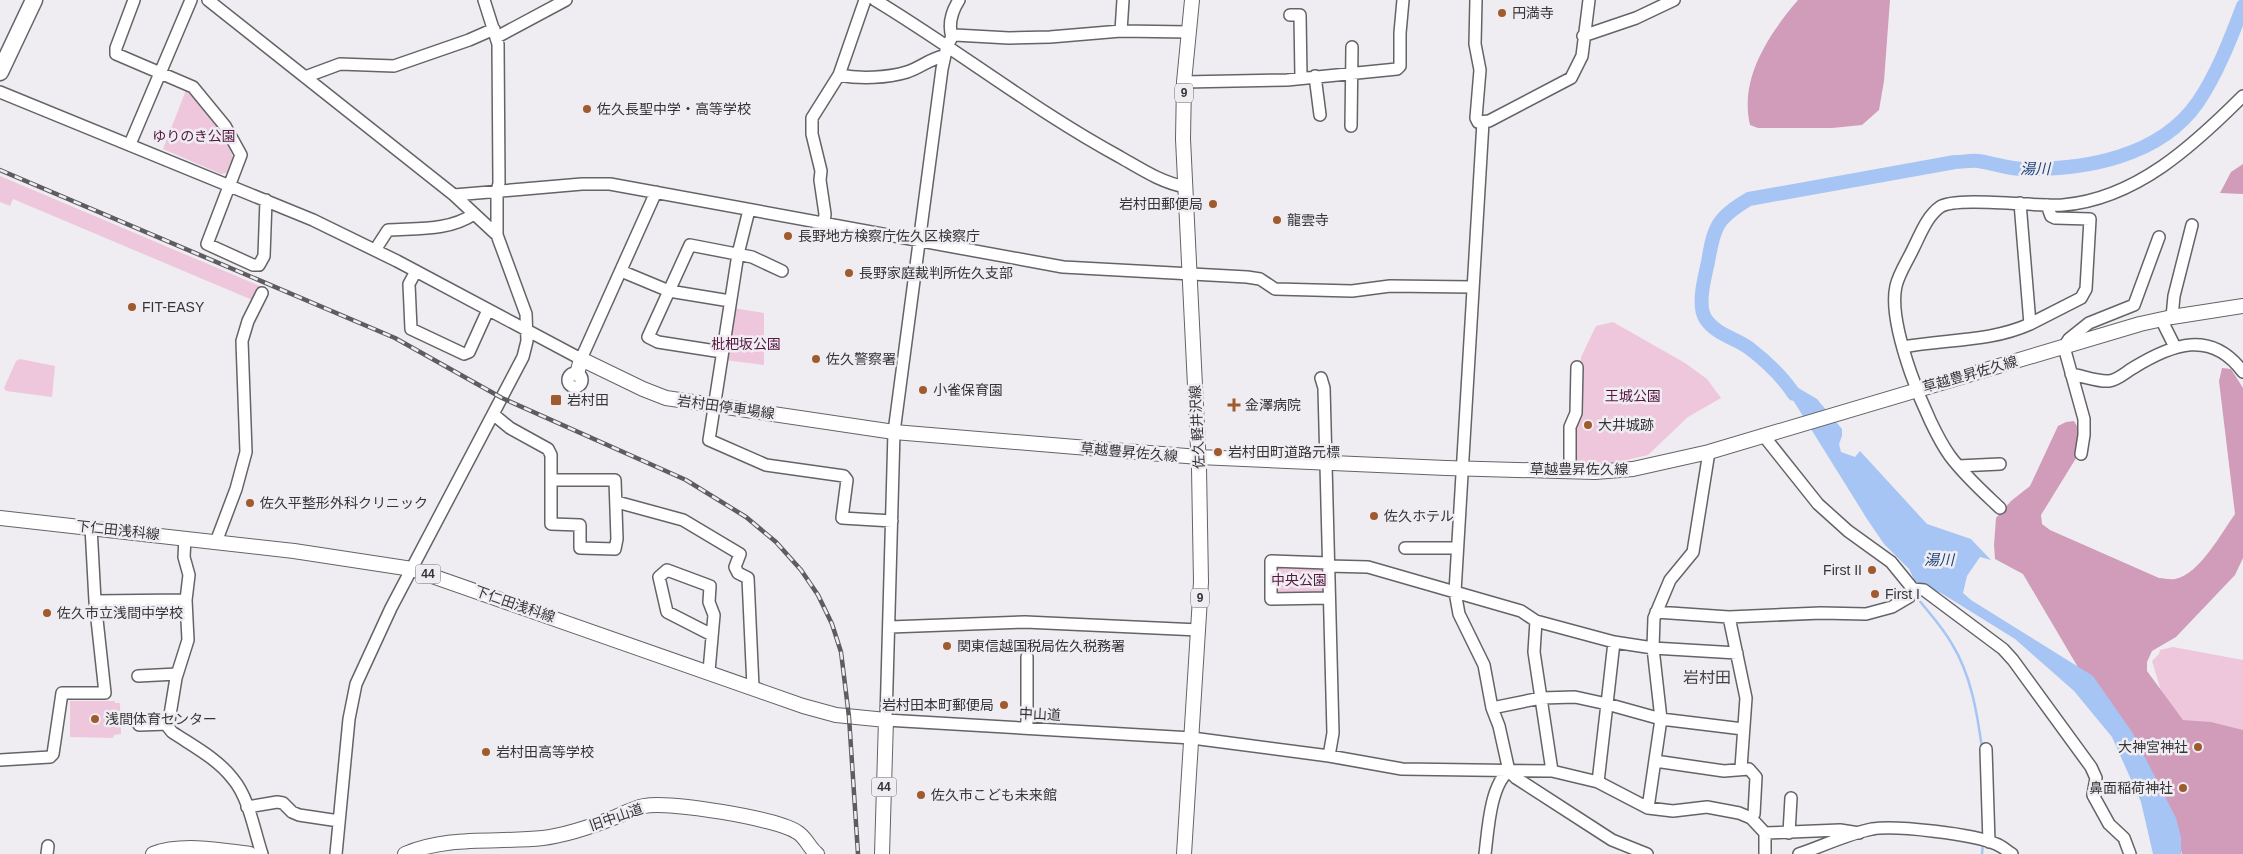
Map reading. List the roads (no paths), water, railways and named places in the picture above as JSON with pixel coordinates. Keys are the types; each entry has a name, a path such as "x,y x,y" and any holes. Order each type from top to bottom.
{"highway":[{"path":"0,47 22,0"},
{"path":"0,72 34,0"}],"main road":[{"name":"佐久軽井沢線","path":"1184,854 1201,582 1199,457 1189,273 1184,82 1192,0"},
{"name":"草越豊昇佐久線","path":"894,432 1199,457 1463,468 1570,471 1633,470 1709,452 2166,318 2243,306"},
{"name":"岩村田停車場線","path":"581,359 656,394 677,400 894,432"},
{"path":"577,374 581,359"},
{"name":"下仁田浅科線","path":"0,518 185,538 372,562 412,569 821,711 849,717 886,720"},
{"name":"44","path":"882,854 886,720"},
{"name":"旧中山道","path":"404,854 424,847 453,842 555,836 594,826 638,808 651,805 727,813 783,826 800,834 817,854"},
{"path":"153,854 161,851 211,848 250,854"}],"street":[{"path":"134,0 116,48 116,54 193,87 225,126 241,155 207,244 256,266 262,262 264,256 266,200"},
{"path":"130,144 191,0"},
{"path":"208,0 454,195 497,234"},
{"path":"336,854 353,693 359,675 391,608 523,357 527,341 526,310 497,234 499,137 495,33 484,0"},
{"path":"305,77 340,64 394,66 495,33 566,0"},
{"path":"824,223 820,180 821,171 811,125 812,118 839,75 866,0"},
{"path":"875,0 948,46 1087,139 1169,184 1186,187"},
{"path":"886,720 894,432 952,14 959,0"},
{"path":"1121,30 1123,0"},
{"path":"1184,82 1264,81 1399,68 1404,0"},
{"path":"1476,0 1476,44 1480,70 1476,118 1478,122 1489,121 1571,78 1581,63 1589,0"},
{"path":"1583,36 1636,18 1674,0"},
{"path":"1299,15 1301,78"},
{"path":"839,75 853,78 907,72 938,57 956,34 1009,38 1050,37 1121,30 1189,32"},
{"path":"1350,126 1352,47"},
{"path":"1315,76 1320,115"},
{"path":"0,92 266,200 416,271 581,359 656,192"},
{"path":"2000,508 1973,484 1942,444 1916,390 1903,347 1895,303 1896,285 1922,231 1934,213 1948,204 2020,203 2063,205 2094,200 2131,185 2194,143 2243,96"},
{"path":"1483,122 1454,592 1460,614 1484,665 1492,708 1500,726 1510,770 1516,778 1586,825 1612,840 1647,854"},
{"path":"454,195 600,183 1063,267 1189,273 1260,279 1275,289 1352,291 1390,286 1472,287"},
{"path":"2020,203 2030,324"},
{"path":"1903,347 2014,332 2080,298 2086,289 2090,219 2055,218 2051,216 2047,205"},
{"path":"749,210 738,254 709,440 766,465 844,476 847,480 842,518 892,521"},
{"path":"374,250 388,230 443,227 460,223 474,214"},
{"path":"2176,347 2166,318 2174,296 2192,225"},
{"path":"2081,454 2084,419 2064,347 2068,339 2089,323 2134,305 2158,238"},
{"path":"722,352 658,342 648,337 690,245 752,256 782,271"},
{"path":"416,271 410,284 409,325 411,329 464,354 469,352 488,310"},
{"path":"621,271 669,291 730,301"},
{"path":"216,542 239,479 246,452 242,341 248,321 262,293"},
{"path":"2071,374 2108,381 2152,357 2176,347 2212,346 2222,351 2243,372"},
{"path":"1570,471 1570,427 1576,413 1577,367"},
{"path":"1321,378 1324,388 1333,733 1329,756"},
{"path":"493,414 510,428 548,449 551,455 551,480 551,524 580,525 580,548 615,549 617,539 616,480 551,480"},
{"path":"1766,434 1818,504 1848,531 1891,562 1913,589 1924,590 2003,650 2021,668 2091,767 2096,778 2092,795 2109,824 2124,838 2130,854"},
{"path":"1709,452 1693,552 1670,580 1654,618 1653,648 1661,719 1648,808 1673,811 1707,807 1739,813 1751,818 1765,833 1765,854"},
{"path":"1958,466 2000,464"},
{"path":"617,502 683,520 740,554 736,567 738,572 748,578 753,688"},
{"path":"0,760 50,757 53,754 62,693 105,693 95,601 90,540 91,527"},
{"path":"185,538 184,557 189,575 186,600 188,640 178,674 168,727 172,732 218,763 233,778 247,807 262,854"},
{"path":"1405,548 1458,548"},
{"path":"1329,598 1271,599 1271,561 1368,568 1521,611 1536,621 1614,642 1653,648 1737,653"},
{"path":"709,672 714,614 709,602 710,586 667,570 659,577 667,612 712,635"},
{"path":"1656,612 1729,617 1821,612 1866,614 1892,607 1912,594 1913,589"},
{"path":"95,601 186,600"},
{"path":"1729,617 1745,688 1741,768"},
{"path":"1536,621 1534,652 1552,772"},
{"path":"890,627 1025,622 1199,630"},
{"path":"1598,782 1614,642"},
{"path":"1027,657 1027,728"},
{"path":"138,676 178,674"},
{"path":"1492,708 1541,698 1575,697 1661,719 1744,728"},
{"name":"中山道","path":"886,720 1192,738 1329,756 1402,769 1552,772 1598,782 1648,808"},
{"path":"139,725 168,724"},
{"path":"1985,841 1986,748"},
{"path":"1655,761 1724,771 1741,768 1749,769 1756,777 1754,814 1751,818"},
{"path":"1485,854 1490,812 1502,778 1510,770"},
{"path":"1788,833 1791,798"},
{"path":"247,807 277,802 283,803 292,812 299,815 339,821"},
{"path":"1799,854 1816,851 1859,833 1884,828 1912,829 1985,841 2012,854"},
{"path":"1765,833 1840,830 1859,833"}],"water":[{"name":"湯川","path":"1778,376 1817,399 1842,429 1839,444 1841,452 1855,457 1860,451 1927,524 1971,539 1991,560 1980,557 1967,576 1963,593 1971,600 2093,676 2132,732 2176,818 2181,837 2181,854 2153,854 2141,802 2112,737 2074,691 2015,639 1941,593 1915,581 1909,569 1884,544 1867,519"}],"waterway":[{"name":"湯川","path":"1794,394 1768,364 1744,344 1714,328 1705,318 1702,305 1702,290 1712,240 1719,224 1730,212 1749,199 1955,162 1975,161 2017,169 2047,169 2096,163 2142,148 2163,136 2182,121 2198,102 2217,68 2243,6"},
{"path":"1919,600 1941,627 1959,656 1969,681 1982,748"},
{"path":"1982,854 1983,843"}],"railway":[{"path":"0,170 395,338 502,398 686,480 746,517 776,542 801,570 818,595 832,624 841,652 849,717 858,854"}],"place":[{"name":"円満寺","path":"1502,13"},
{"name":"佐久長聖中学・高等学校","path":"587,109"},
{"name":"岩村田郵便局","path":"1213,204"},
{"name":"龍雲寺","path":"1277,220"},
{"name":"長野地方検察庁佐久区検察庁","path":"788,236"},
{"name":"長野家庭裁判所佐久支部","path":"849,273"},
{"name":"FIT-EASY","path":"132,307"},
{"name":"佐久警察署","path":"816,359"},
{"name":"小雀保育園","path":"923,390"},
{"name":"岩村田","path":"556,400"},
{"name":"金澤病院","path":"1234,405"},
{"name":"大井城跡","path":"1588,425"},
{"name":"岩村田町道路元標","path":"1218,452"},
{"name":"佐久平整形外科クリニック","path":"250,503"},
{"name":"佐久ホテル","path":"1374,516"},
{"name":"First II","path":"1872,570"},
{"name":"First I","path":"1875,594"},
{"name":"佐久市立浅間中学校","path":"47,613"},
{"name":"関東信越国税局佐久税務署","path":"947,646"},
{"name":"岩村田本町郵便局","path":"1004,705"},
{"name":"浅間体育センター","path":"95,719"},
{"name":"大神宮神社","path":"2198,747"},
{"name":"岩村田高等学校","path":"486,752"},
{"name":"鼻面稲荷神社","path":"2183,788"},
{"name":"佐久市こども未来館","path":"921,795"}],"district":[{"name":"岩村田","path":"1707,677"}],"park label":[{"name":"ゆりのき公園","path":"194,136"},
{"name":"枇杷坂公園","path":"746,344"},
{"name":"王城公園","path":"1633,396"},
{"name":"中央公園","path":"1299,580"}]}
